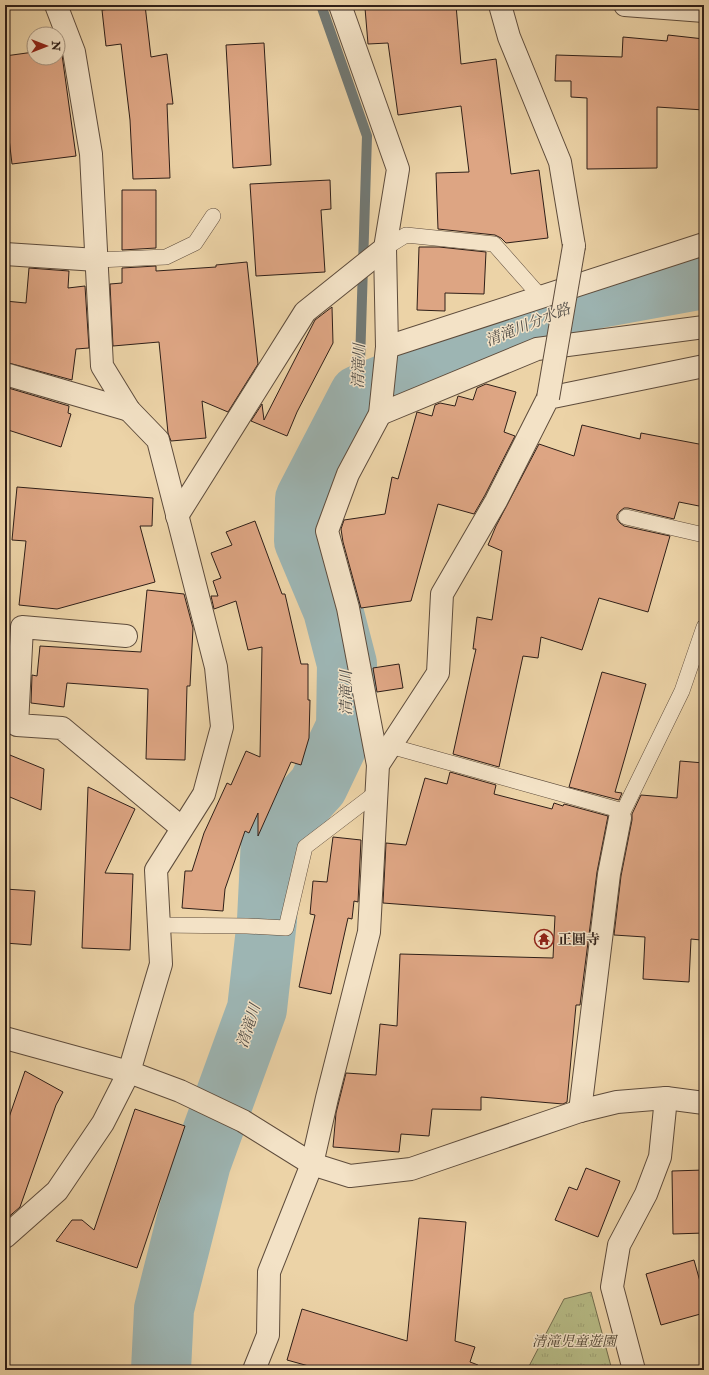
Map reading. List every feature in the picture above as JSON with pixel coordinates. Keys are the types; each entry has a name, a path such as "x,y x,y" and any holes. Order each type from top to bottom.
{"street":[{"path":"5,1237 57,1191 103,1123 129,1072 161,964 156,870 204,794 222,727 216,667 158,440 129,410 102,366 90,146 74,52 56,5"},
{"path":"254,1370 268,1335 269,1272 312,1164 369,932 378,765 348,608 327,531 348,474 381,406 386,355 379,253 398,169 340,5"},
{"path":"378,765 438,673 442,594 496,501 548,398 574,246 560,162 509,37 500,5"},
{"path":"624,5 704,11"},
{"path":"386,355 540,296 704,244"},
{"path":"177,516 305,312 379,253"},
{"path":"5,254 97,260"},
{"path":"381,406 537,349 704,327"},
{"path":"548,398 704,366"},
{"path":"5,374 129,410"},
{"path":"126,636 22,627 17,725 62,728 182,828"},
{"path":"580,1111 609,874 622,814"},
{"path":"5,1038 129,1072 180,1091 243,1121 312,1164 350,1176 411,1169 580,1111 617,1102 666,1098 704,1103"},
{"path":"634,1370 612,1287 619,1245 646,1194 660,1157 666,1098"}],"lane":[{"path":"97,260 166,258 195,243 213,216"},
{"path":"379,253 406,235 494,244 540,296"},
{"path":"626,517 704,535"},
{"path":"390,746 622,814 682,691 704,627"},
{"path":"159,925 286,928 305,847 377,792"}],"green space":[{"name":"清滝児童遊園","path":"591,1292 612,1370 527,1370 564,1299"}],"building":[{"path":"145,5 151,57 167,54 173,104 167,104 170,178 133,179 130,120 121,44 106,46 102,10"},
{"path":"409,5 456,5 461,64 496,59 511,174 539,170 548,238 506,243 495,235 438,229 436,173 469,172 461,106 398,115 388,43 368,44 365,8"},
{"path":"668,35 704,39 704,110 657,107 657,168 587,169 587,98 571,97 571,81 555,81 556,55 622,57 623,37 667,41"},
{"path":"264,43 271,165 233,168 226,45"},
{"path":"26,53 26,66 64,66 76,156 12,164 5,104 5,56"},
{"path":"330,180 331,209 321,210 325,272 256,276 250,184"},
{"path":"122,190 156,190 156,248 122,250"},
{"path":"419,247 439,247 486,252 484,294 445,293 445,311 417,310"},
{"path":"247,262 258,364 228,412 202,401 206,438 171,441 168,433 159,342 113,346 110,284 122,283 122,268 156,266 156,271 216,267 216,265"},
{"path":"29,268 69,271 68,288 85,286 89,348 76,349 72,380 5,362 5,301 26,303"},
{"path":"332,307 333,343 297,412 287,436 251,421 262,404 264,420 315,320"},
{"path":"486,384 516,392 504,432 515,436 485,495 474,514 438,504 411,601 361,608 343,542 341,529 344,520 385,514 392,477 398,479 417,412 432,416 435,405 440,403 455,406 458,396 473,400 477,388"},
{"path":"5,387 69,406 68,413 71,414 61,447 5,429"},
{"path":"582,425 640,439 641,433 704,445 704,507 679,502 674,519 628,508 624,508 620,511 617,515 617,519 624,526 670,536 648,612 599,598 582,650 541,637 538,658 523,656 499,767 453,754 476,649 473,649 477,617 492,620 502,551 488,545 496,526 539,444 574,456"},
{"path":"17,487 153,498 152,526 140,526 155,582 57,609 19,605 26,541 12,540"},
{"path":"255,521 282,594 285,594 301,664 308,664 308,700 310,700 309,738 301,765 291,762 258,836 258,813 249,833 245,831 225,889 223,911 182,908 185,871 192,871 204,833 227,783 231,785 246,751 260,757 262,647 248,650 236,601 214,609 211,596 218,596 213,581 221,578 211,553 232,545 226,532"},
{"path":"147,590 184,594 193,628 190,686 187,686 185,760 146,759 148,689 67,683 64,707 31,703 32,675 37,676 40,646 141,652"},
{"path":"399,664 403,688 377,692 373,668"},
{"path":"5,670 7,670 6,701 5,701"},
{"path":"602,672 646,684 615,792 622,793 619,800 569,787"},
{"path":"5,753 44,769 41,810 5,795"},
{"path":"680,761 704,763 704,903 701,940 691,939 689,982 643,979 645,937 614,935 621,876 632,814 641,795 677,798"},
{"path":"450,772 496,785 494,794 552,809 554,803 563,806 564,804 608,816 597,872 580,1005 576,1005 567,1102 563,1104 481,1097 481,1110 432,1109 429,1136 401,1134 399,1152 333,1147 336,1113 346,1073 376,1075 380,1024 397,1026 400,954 553,958 555,916 383,903 386,843 406,845 425,778 447,784"},
{"path":"88,787 135,809 105,873 133,874 130,950 82,948"},
{"path":"333,837 361,840 358,902 354,901 352,919 348,918 331,994 299,987 315,915 310,914 313,881 327,882"},
{"path":"5,889 35,891 31,945 5,943"},
{"path":"25,1071 63,1092 56,1105 20,1207 5,1220 5,1129"},
{"path":"135,1109 185,1126 137,1268 56,1241 72,1220 82,1220 94,1230"},
{"path":"586,1168 620,1181 598,1237 555,1220 569,1187 577,1190"},
{"path":"704,1170 704,1233 673,1234 672,1171"},
{"path":"419,1218 466,1222 455,1341 475,1347 470,1362 478,1365 477,1370 323,1370 287,1360 302,1309 407,1341"},
{"path":"694,1260 704,1296 704,1313 661,1325 646,1274"}],"waterway":[{"name":"清滝川","path":"321,5 367,136 359,395"},
{"name":"清滝川","path":"161,1370 164,1309 201,1163 257,1009 267,920 271,838 318,786 346,727 347,664 333,610 304,541 305,499 359,395 594,299 704,279"}],"place":[{"name":"正圓寺","path":"544,939"}],"water label":[{"name":"清滝川分水路","path":"528,325"}]}
